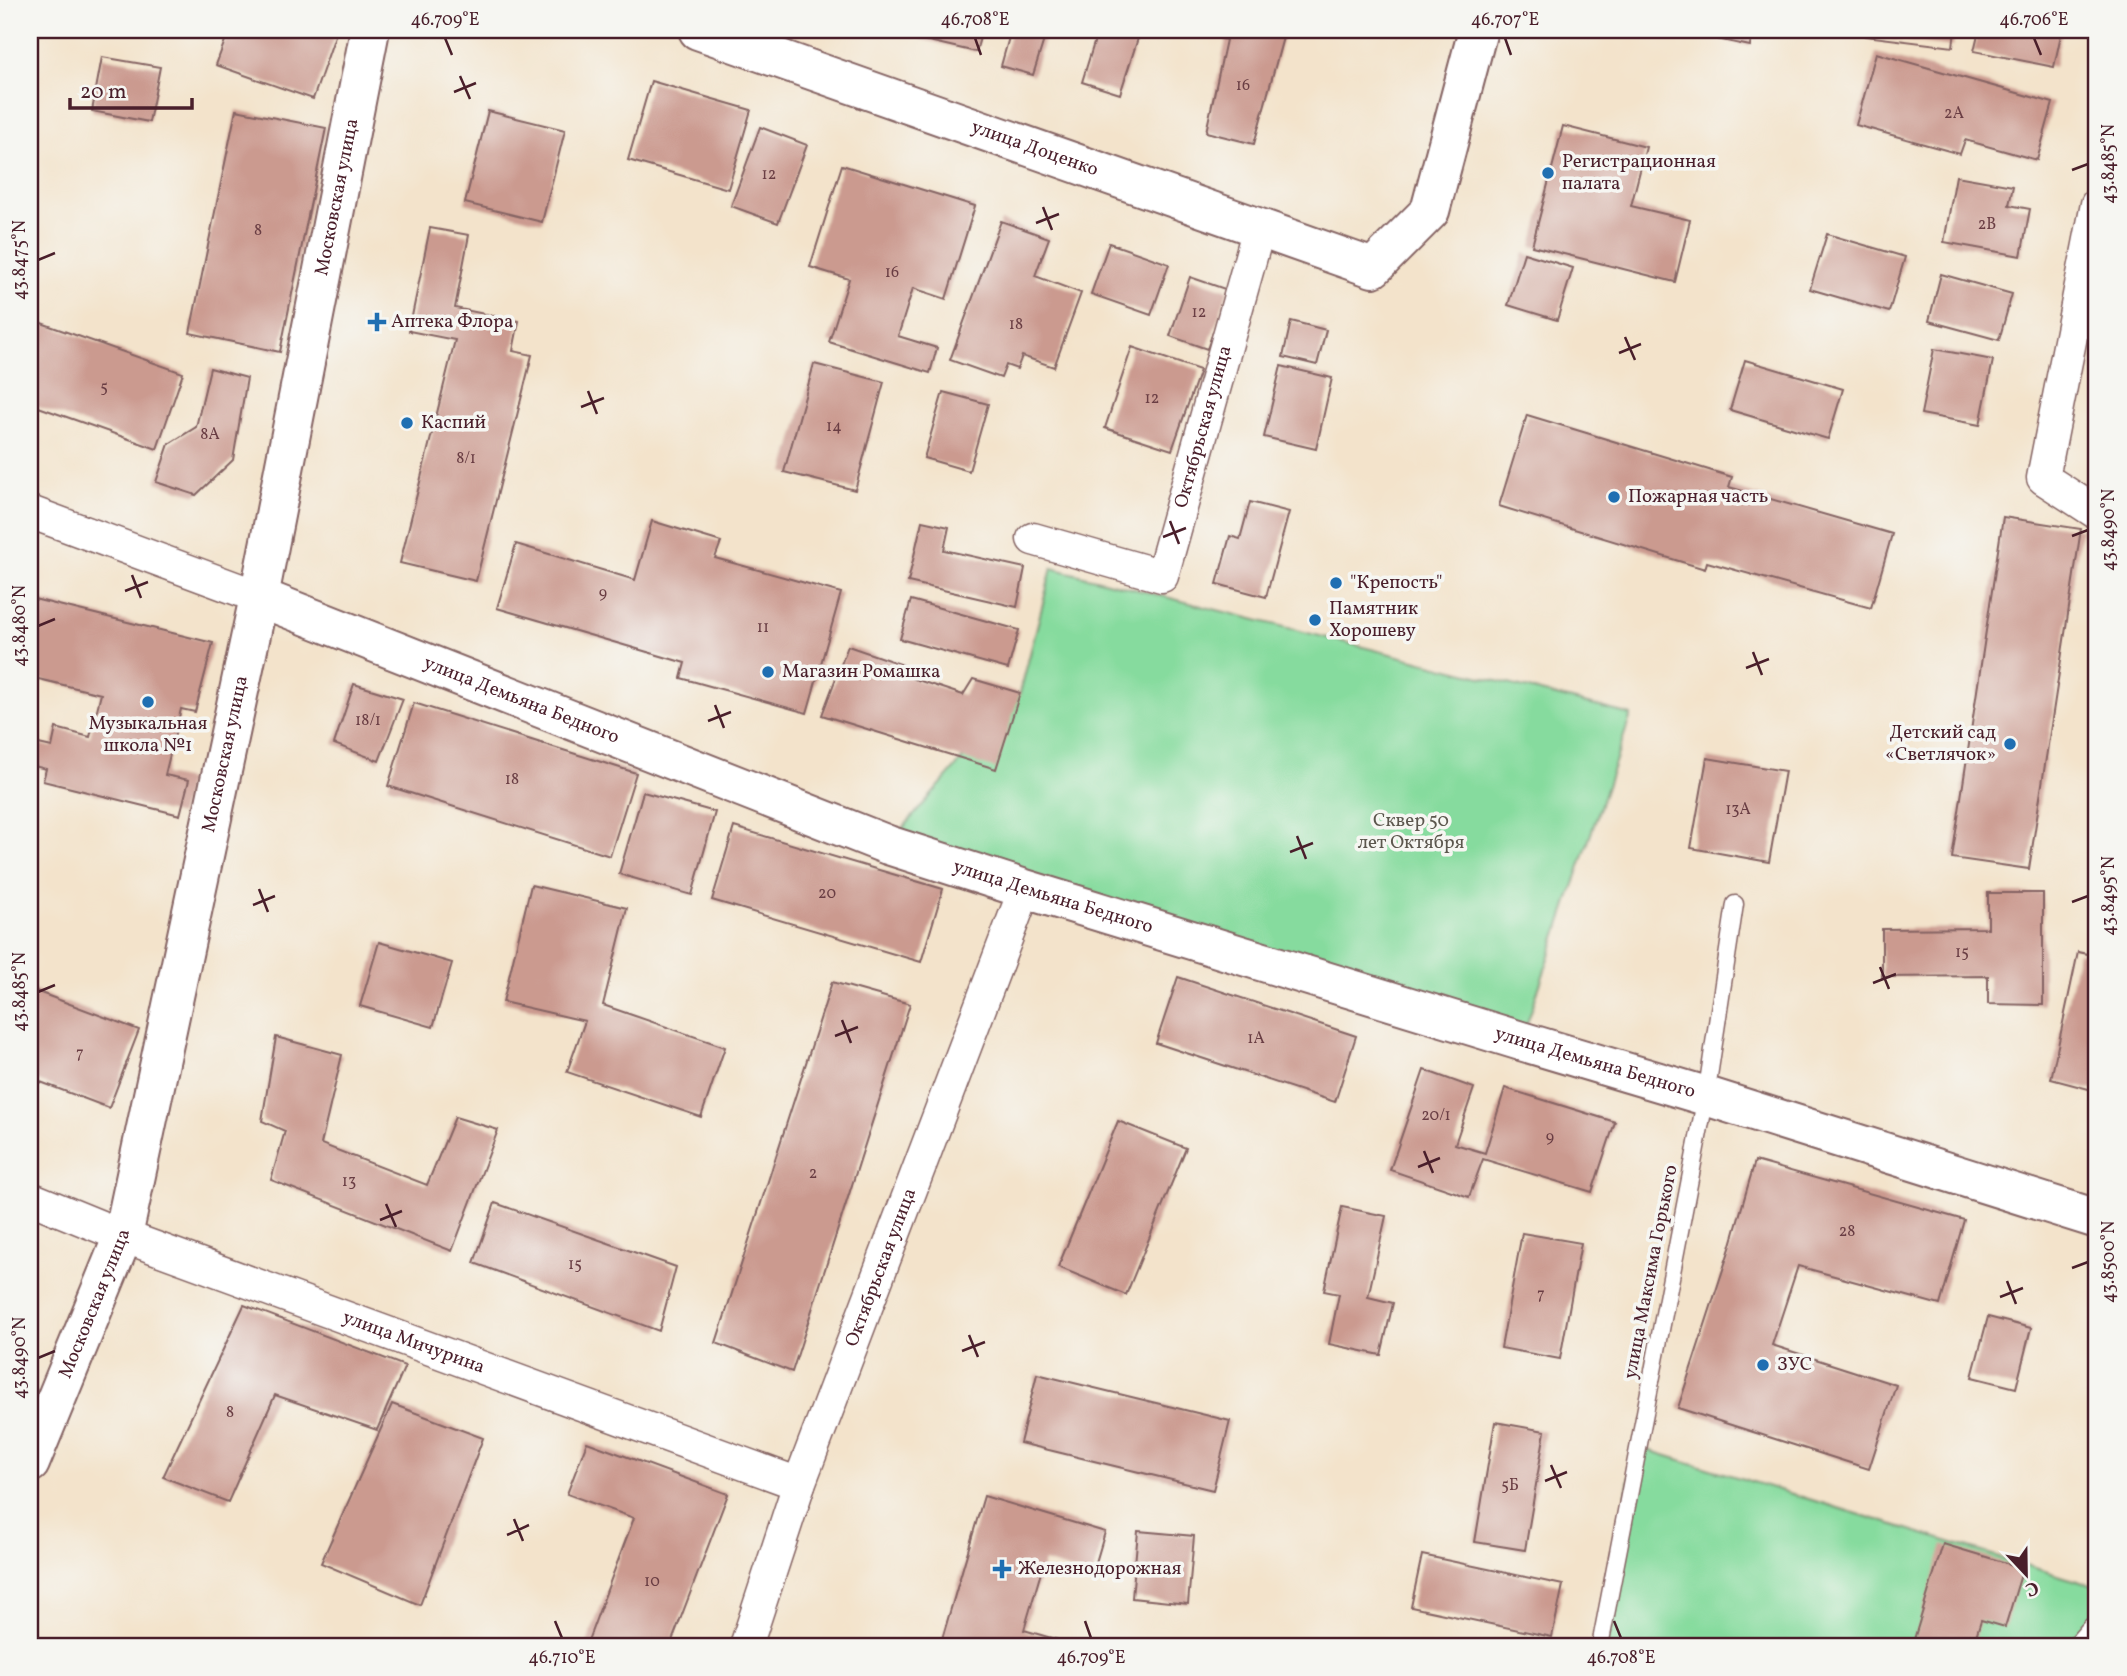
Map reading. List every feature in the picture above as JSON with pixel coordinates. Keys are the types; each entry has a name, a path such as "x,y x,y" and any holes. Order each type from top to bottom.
{"street":[{"name":"Московская улица","path":"30,1462 123,1236 259,597 370,30"},
{"name":"улица Доценко","path":"698,30 1373,268 1430,211 1479,30"},
{"path":"2097,204 2043,478 2097,513"},
{"name":"Октябрьская улица","path":"1033,539 1162,576 1259,228"},
{"name":"улица Демьяна Бедного","path":"30,512 259,597 875,840 1025,889 1706,1096 2097,1219"},
{"name":"Октябрьская улица","path":"746,1646 799,1484 1025,889"},
{"name":"улица Мичурина","path":"30,1198 123,1236 799,1484"},
{"path":"2085,1646 2097,1632"}],"lane":[{"name":"улица Максима Горького","path":"1600,1646 1706,1096 1735,904"}],"green space":[{"name":"Сквер 50 лет Октября","path":"1052,568 1631,715 1521,1041 888,845 1020,693"},
{"path":"1635,1446 2097,1587 2097,1646 1599,1646"}],"building":[{"path":"229,30 337,30 313,99 216,65"},
{"path":"922,30 982,30 976,52 920,39"},
{"path":"1011,30 1047,30 1033,75 1001,66"},
{"path":"1098,30 1123,30 1139,35 1120,94 1082,82"},
{"path":"1197,30 1285,30 1254,144 1206,132 1226,40"},
{"path":"1719,30 1753,30 1750,46 1717,39"},
{"path":"1866,30 1955,30 1953,47 1865,36"},
{"path":"1979,30 2062,30 2054,67 1974,51"},
{"path":"1876,53 2053,103 2037,160 1965,140 1960,154 1856,125"},
{"path":"102,57 160,67 149,122 92,111"},
{"path":"651,81 751,110 728,189 628,160"},
{"path":"236,110 326,128 280,352 190,333"},
{"path":"488,111 565,130 542,222 465,203"},
{"name":"Регистрационная палата","path":"1563,126 1646,147 1631,206 1690,220 1675,282 1532,246"},
{"path":"760,127 807,145 778,223 731,206"},
{"path":"842,165 975,206 946,299 913,288 898,336 937,348 930,373 829,342 849,279 810,267"},
{"path":"1956,176 2013,186 2009,205 2030,209 2021,256 1944,242"},
{"path":"1001,221 1049,238 1035,276 1081,293 1054,367 1022,356 1017,369 1006,365 1001,378 950,360"},
{"path":"430,228 469,235 455,308 519,321 513,351 532,355 476,581 400,563 455,340 409,331"},
{"path":"1827,234 1905,257 1889,312 1810,289"},
{"path":"1109,243 1169,264 1151,315 1091,294"},
{"path":"1524,253 1573,268 1557,320 1508,305"},
{"path":"1941,274 2012,294 1999,340 1929,321"},
{"path":"1190,277 1228,290 1207,349 1170,336"},
{"path":"30,319 183,373 157,449 30,404"},
{"path":"1291,321 1326,330 1317,365 1283,357"},
{"path":"1132,347 1200,370 1172,450 1105,428"},
{"path":"1934,349 1993,360 1980,425 1921,414"},
{"path":"1745,360 1843,389 1828,439 1730,410"},
{"path":"814,364 884,382 855,490 784,472"},
{"path":"1281,366 1332,378 1316,449 1264,437"},
{"path":"210,368 247,378 233,460 196,495 156,482 169,444 196,427"},
{"path":"943,392 988,404 969,471 924,458"},
{"name":"Пожарная часть","path":"1527,415 1732,477 1729,487 1892,534 1871,608 1707,562 1705,569 1499,506"},
{"path":"1250,502 1289,512 1266,597 1217,584 1230,536 1240,539"},
{"path":"2003,517 2081,529 2029,869 1952,858"},
{"path":"652,521 721,542 715,558 841,593 807,713 681,678 685,663 497,608 516,544 635,580"},
{"path":"922,521 949,527 944,550 1025,568 1017,607 908,582"},
{"name":"Музыкальная школа №1","path":"30,598 213,643 195,712 181,709 165,775 189,780 180,815 43,781 46,769 30,765 30,742 52,747 56,728 90,737 101,694 30,677"},
{"path":"911,600 1019,630 1008,669 900,639"},
{"path":"848,646 909,667 905,676 963,695 973,679 1020,693 996,769 822,715"},
{"path":"354,684 403,699 379,761 334,744"},
{"path":"414,703 636,773 610,856 388,786"},
{"path":"1707,758 1785,771 1769,862 1691,848"},
{"path":"643,792 715,812 692,895 619,874"},
{"path":"734,827 943,889 921,962 712,900"},
{"path":"531,885 627,908 603,1005 725,1047 701,1117 567,1072 585,1021 503,1002"},
{"path":"1988,893 2043,893 2043,1005 1988,1004 1988,976 1882,977 1882,929 1988,928"},
{"path":"379,942 452,963 433,1027 360,1006"},
{"path":"2078,952 2097,956 2096,1091 2051,1079"},
{"path":"1178,977 1356,1036 1335,1102 1156,1043"},
{"path":"832,982 910,1004 792,1372 716,1343"},
{"path":"30,989 139,1030 109,1108 30,1078"},
{"path":"276,1037 342,1055 321,1144 427,1185 455,1117 498,1130 452,1251 271,1180 285,1131 262,1121"},
{"path":"1424,1070 1474,1088 1455,1144 1485,1153 1505,1088 1615,1122 1592,1192 1483,1159 1469,1197 1390,1170"},
{"path":"1118,1121 1186,1148 1126,1295 1058,1267"},
{"path":"1755,1161 1964,1220 1940,1305 1798,1266 1772,1345 1896,1385 1869,1469 1678,1408"},
{"path":"495,1203 676,1267 659,1331 474,1263"},
{"path":"1342,1207 1386,1216 1368,1297 1393,1303 1381,1355 1329,1344 1339,1294 1324,1291"},
{"path":"1522,1233 1581,1243 1560,1359 1501,1348"},
{"path":"244,1305 405,1366 377,1430 275,1395 228,1502 163,1477"},
{"path":"1988,1317 2031,1328 2016,1388 1972,1377"},
{"path":"2097,1343 2097,1373 2088,1371"},
{"path":"1037,1374 1230,1421 1213,1490 1020,1443"},
{"path":"392,1404 483,1438 420,1605 321,1563"},
{"path":"1495,1422 1545,1431 1525,1550 1475,1542"},
{"path":"587,1442 728,1494 670,1646 586,1646 634,1518 567,1494"},
{"name":"Железнодорожная","path":"984,1496 1105,1532 1092,1576 1044,1562 1024,1630 1065,1642 1064,1646 940,1646"},
{"path":"1138,1531 1194,1536 1188,1604 1132,1598"},
{"path":"1943,1544 2023,1568 2005,1627 1981,1620 1973,1646 1912,1646"},
{"path":"1422,1555 1563,1585 1552,1637 1411,1607"}],"place":[{"name":"Регистрационная палата","path":"1548,173"},
{"name":"Аптека Флора","path":"377,322"},
{"name":"Каспий","path":"407,423"},
{"name":"Пожарная часть","path":"1614,497"},
{"name":"\"Крепость\"","path":"1336,583"},
{"name":"Памятник Хорошеву","path":"1315,620"},
{"name":"Магазин Ромашка","path":"768,672"},
{"name":"Музыкальная школа №1","path":"148,702"},
{"name":"Детский сад «Светлячок»","path":"2010,744"},
{"name":"ЗУС","path":"1763,1365"},
{"name":"Железнодорожная","path":"1002,1569"}]}
